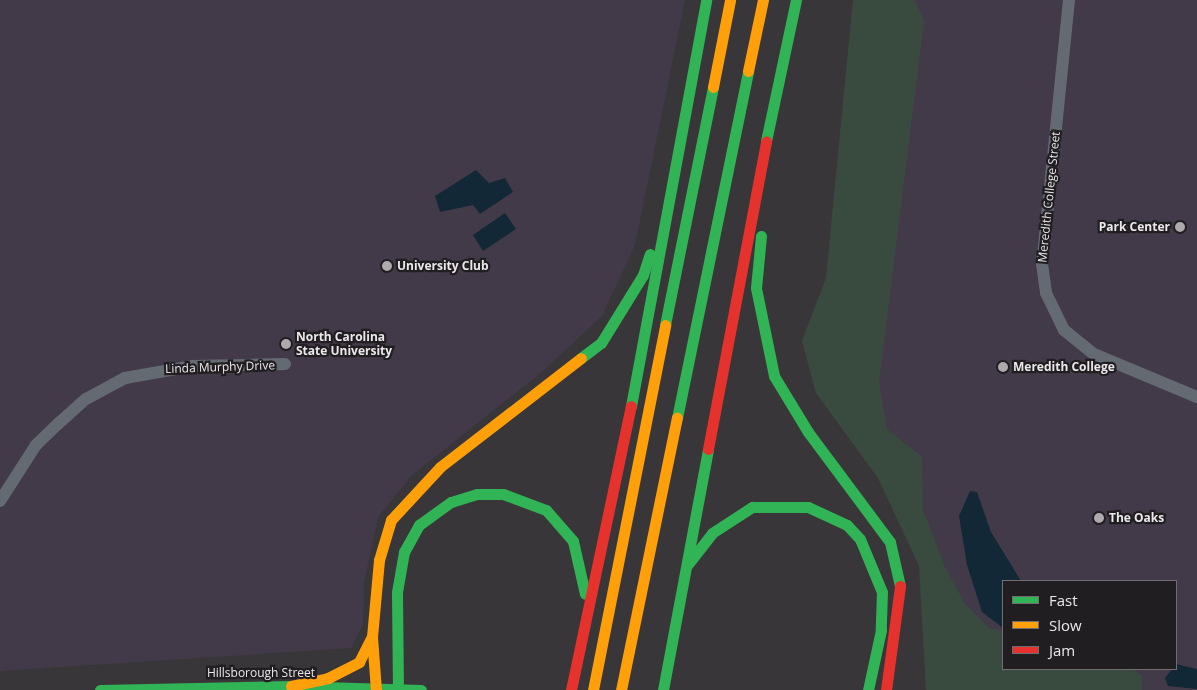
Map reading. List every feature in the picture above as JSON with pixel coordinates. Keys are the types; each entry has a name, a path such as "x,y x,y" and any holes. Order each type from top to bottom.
{"main road":[{"path":"571,690 588,614 675,177 706,0"},
{"path":"593,690 730,0"},
{"path":"621,690 763,0"},
{"path":"664,690 753,204 779,94 796,0"},
{"path":"779,94 756,288 762,330 783,395 890,542 900,576 900,610 886,690"},
{"path":"376,689 372,637 379,560 391,520 440,467 601,343 643,276 675,177"},
{"path":"398,689 397,592 404,552 419,525 451,502 477,494 503,494 546,510 573,541 588,614"},
{"path":"685,569 712,533 752,507 788,504 830,514 860,539 882,592 882,630 868,690"},
{"path":"291,686 328,678 359,662 372,637"},
{"name":"Hillsborough Street","path":"100,690 291,686 421,690"}],"street":[{"name":"Meredith College Street","path":"1069,0 1042,264 1046,293 1064,330 1094,354 1197,397"},
{"name":"Linda Murphy Drive","path":"0,500 36,445 59,422 86,399 125,378 192,366 285,364"}],"shaded area":[{"name":"North Carolina State University","path":"0,0 685,0 635,245 602,316 542,372 412,475 378,517 364,582 363,624 351,648 0,671"},
{"name":"Meredith College","path":"853,0 1197,0 1197,690 926,690 919,566 878,478 816,393 802,341 826,278"}],"green space":[{"path":"853,0 915,0 924,21 879,383 887,429 922,457 923,510 945,567 965,604 989,628 1002,631 1002,670 1134,670 1142,676 1142,690 926,690 919,566 878,478 816,393 802,341 826,278"}],"water":[{"path":"476,170 489,183 505,178 513,192 480,214 473,205 440,212 435,196"},
{"path":"505,213 516,229 483,251 473,235"},
{"path":"970,491 977,492 991,532 1020,580 1002,580 1002,627 982,612 967,565 959,516"},
{"path":"1177,664 1197,669 1197,689 1168,686 1165,678 1171,670 1177,670"}],"traffic: fast":[{"path":"631,406 706,0"},
{"path":"766,141 796,0"},
{"path":"677,418 748,71"},
{"path":"665,325 713,87"},
{"path":"761,236 756,288 774,376 808,432 890,542 900,586"},
{"path":"581,358 601,343 643,275 650,254"},
{"path":"663,690 708,449"},
{"path":"398,690 397,592 404,552 419,525 451,502 477,494 503,494 546,510 573,541 585,594"},
{"path":"688,564 712,533 752,507 808,507 847,525 860,539 882,592 881,630 868,690"},
{"path":"100,690 291,686 421,690"}],"traffic: slow":[{"path":"713,87 730,0"},
{"path":"748,71 763,0"},
{"path":"593,690 665,325"},
{"path":"376,690 372,637 379,560 391,520 440,467 581,358"},
{"path":"621,690 677,418"},
{"path":"291,686 328,678 359,662 372,637"}],"traffic: jam":[{"path":"708,449 766,141"},
{"path":"571,690 631,406"},
{"path":"886,690 900,586"}],"place":[{"name":"Park Center","path":"1180,227"},
{"name":"University Club","path":"387,266"},
{"name":"North Carolina State University","path":"286,344"},
{"name":"Meredith College","path":"1003,367"},
{"name":"The Oaks","path":"1099,518"}]}
